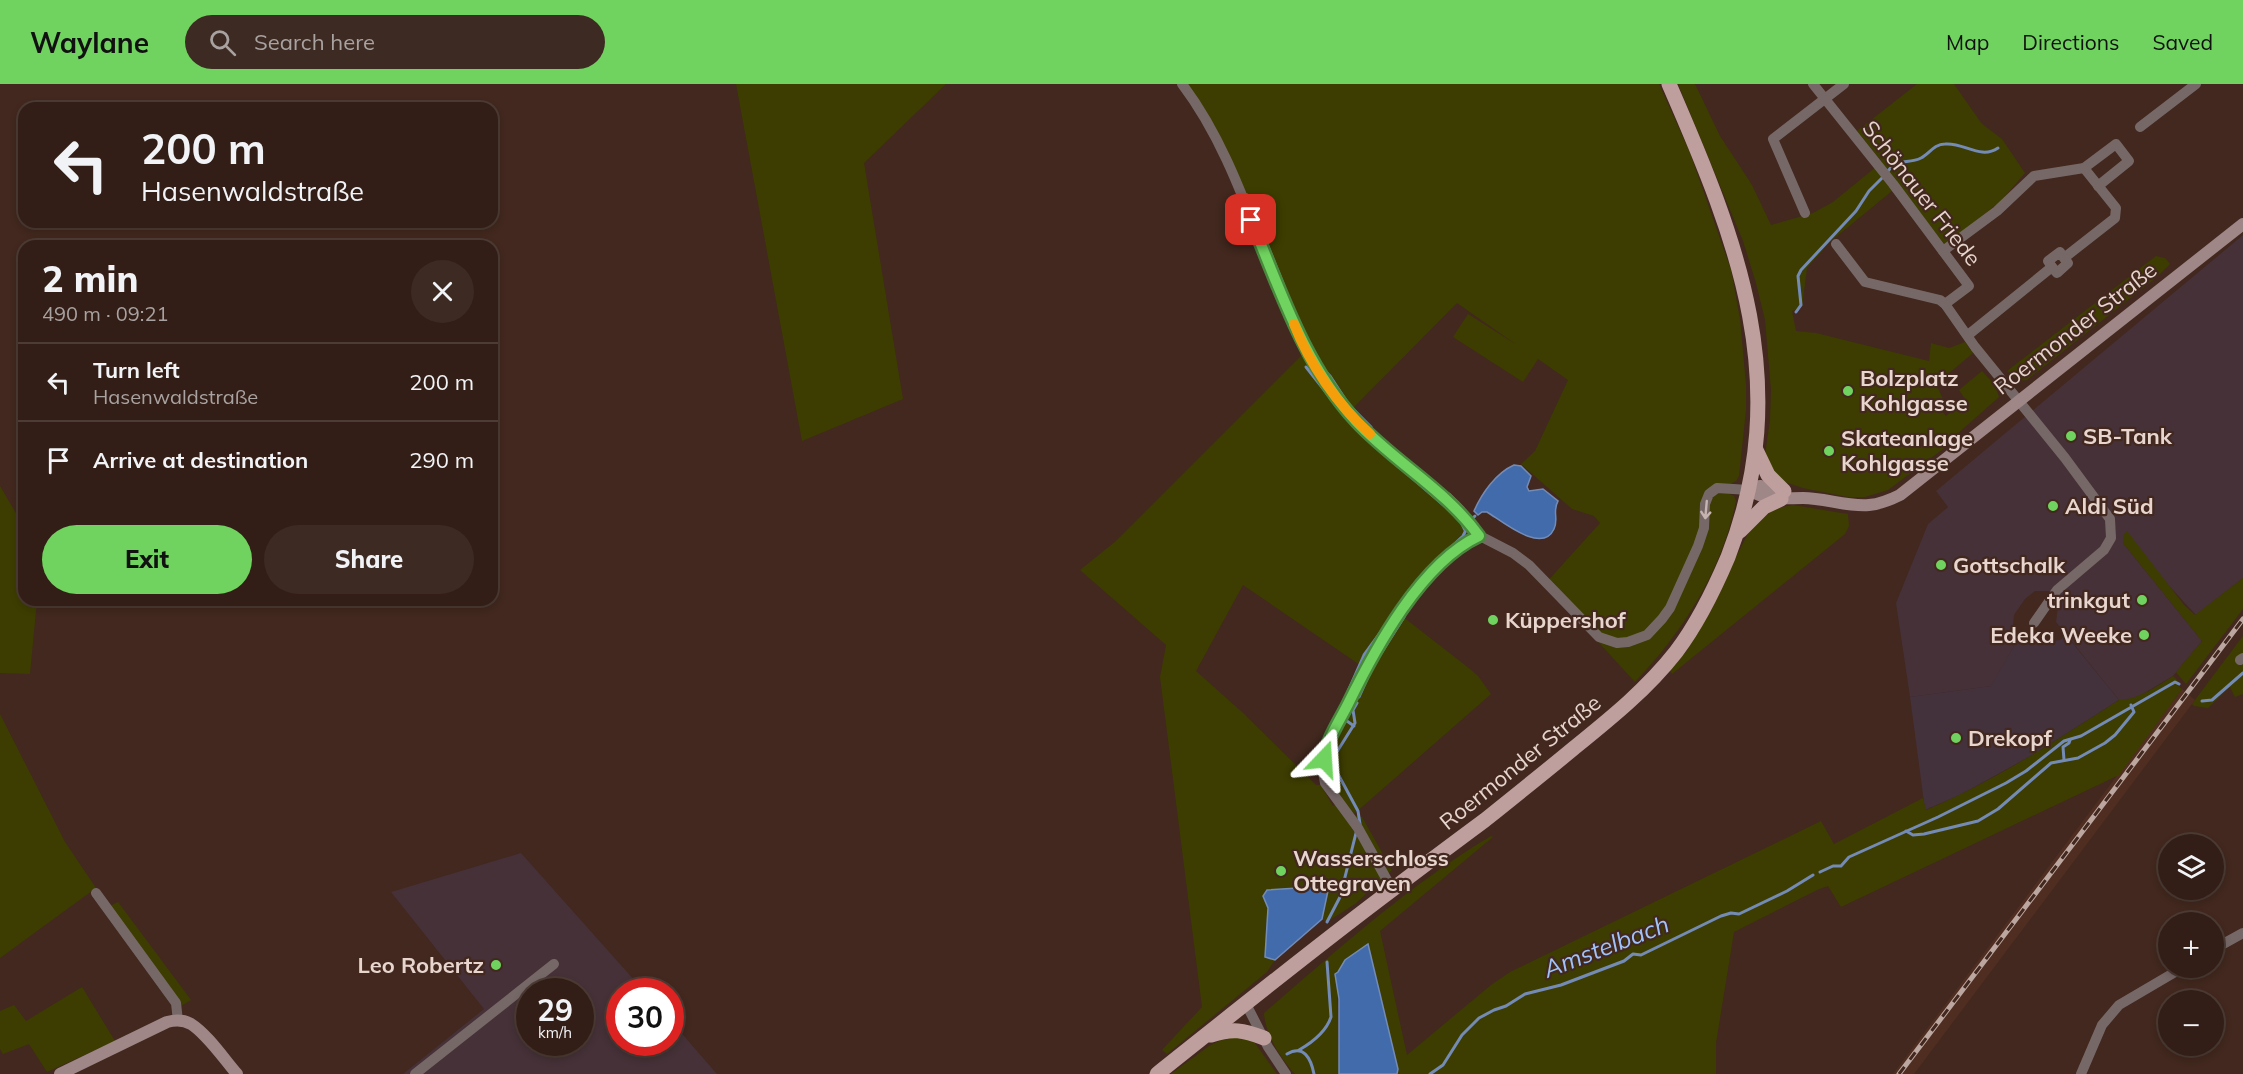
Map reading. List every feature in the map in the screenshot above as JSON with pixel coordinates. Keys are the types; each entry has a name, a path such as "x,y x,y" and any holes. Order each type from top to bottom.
{"main road":[{"path":"1669,84 1705,167 1744,281 1756,358 1758,423 1749,490"},
{"name":"Roermonder Straße","path":"1157,1074 1392,889 1512,799 1631,701 1665,665 1692,629 1716,585 1737,535 1749,490 1759,496 1783,495 1857,506 1884,502 1911,488 2243,224"},
{"path":"1737,535 1755,513 1783,495 1768,475 1755,449"},
{"path":"60,1074 167,1022 178,1021 190,1024 198,1030 237,1074"},
{"path":"1202,1038 1234,1030 1244,1030 1264,1038"}],"street":[{"path":"1182,84 1205,120 1223,156 1302,343 1328,387 1355,421 1464,517 1479,536 1513,553 1529,565 1599,637 1617,643 1640,639 1647,635 1662,619 1689,569 1704,528 1705,504 1709,494 1718,488 1749,490"},
{"name":"Schönauer Friede","path":"1813,84 1969,286 1945,304"},
{"path":"1805,213 1773,139 1844,84"},
{"path":"2140,127 2196,84"},
{"path":"1943,251 1997,211 2034,176 2084,168 2116,144 2129,161 2098,186"},
{"path":"1968,335 2052,267 2057,273 2068,263 2064,258 2115,218 2116,208 2084,168"},
{"path":"1836,244 1865,282 1940,300 1945,304 2106,513 2112,529 2111,538 2104,550 2056,590 2034,623"},
{"path":"1392,889 1358,828 1325,783 1323,772 1326,748 1376,648 1412,597 1430,574 1448,557 1479,536"},
{"path":"96,893 176,1003 178,1021"},
{"path":"2224,943 2243,933"},
{"path":"415,1074 554,964"},
{"path":"2081,1074 2102,1025 2119,1005 2165,978"},
{"path":"1246,1004 1286,1074"}],"shaded area":[{"path":"736,84 946,84 864,163 903,399 802,441"},
{"path":"1179,84 1659,84 1690,153 1731,270 1740,319 1746,410 1739,476 1736,481 1714,494 1722,491 1734,496 1736,501 1721,551 1711,575 1684,621 1653,663 1635,682 1545,584 1600,523 1594,516 1572,509 1521,464 1535,451 1568,380 1538,359 1523,382 1453,337 1468,314 1517,345 1457,303 1355,406 1349,413 1475,529 1428,570 1360,665 1243,585 1196,671 1242,712 1316,785 1321,785 1333,806 1341,799 1329,774 1330,756 1335,737 1367,671 1402,616 1478,676 1491,694 1354,814 1352,811 1354,815 1362,817 1392,870 1355,904 1327,922 1322,919 1329,886 1267,890 1263,896 1268,908 1265,956 1275,960 1267,972 1167,1054 1162,1050 1202,1007 1160,677 1166,645 1080,570 1116,541 1306,351 1224,157"},
{"path":"1678,84 1695,84 1720,136 1752,185 1771,225 1813,213 1833,202 1882,162 1857,131 1917,84 1954,84 1982,124 2002,139 2025,173 2000,202 1945,245 1898,186 1831,241 1807,268 1802,307 1792,311 1796,331 1816,333 1929,361 1931,343 1949,348 1965,342 1973,353 1936,384 1943,399 1937,405 1946,416 1965,399 1959,390 1982,371 1995,385 1999,397 1956,435 1947,446 1888,490 1865,497 1848,497 1803,488 1782,481 1772,472 1765,455 1771,390 1765,320 1743,241"},
{"path":"2243,235 2243,578 2196,615 2123,536 2123,543 2202,641 2173,676 2130,700 2119,700 2056,622 2059,599 2057,591 2035,591 2025,599 2014,615 2013,625 2018,639 1992,686 1910,697 1896,603 1928,524 1948,507 1936,491"},
{"path":"2156,256 2165,258 2170,264 2157,277 2027,380 2018,381 2007,371"},
{"path":"0,486 18,517 18,606 36,606 30,674 0,673"},
{"path":"1793,505 1848,514 1849,526 1845,534 1672,674 1670,671 1688,649 1752,526 1776,508"},
{"path":"2127,531 2184,605 2195,615 2243,578 2243,609 2186,684 2176,672 2202,641 2123,543 2123,536"},
{"path":"2066,635 2119,700 2036,753 1960,795 1925,810 1910,697 1991,686 2018,639 2033,644 2060,640"},
{"path":"2243,636 2243,694 2235,697 2230,687 2208,708 2194,706 2192,704"},
{"path":"2173,676 2179,682 2177,685 2182,689 2119,775 1841,907 1828,886 1734,932 1716,1043 1716,1074 1397,1074 1398,1069 1368,944 1345,960 1337,978 1339,1074 1295,1074 1279,1054 1267,1029 1264,1013 1402,897 1491,836 1493,837 1380,931 1407,1055 1510,972 1821,821 1834,844 1923,798 1926,810 1952,799 2049,745 2119,700 2140,695"},
{"path":"2182,689 2195,700 1914,1074 1893,1074"},
{"path":"0,714 65,842 96,888 0,958"},
{"path":"521,853 632,978 606,978 606,1056 684,1056 684,1036 717,1074 403,1074 484,1009 391,892"},
{"path":"118,902 191,1000 181,1006 110,906"},
{"path":"82,987 115,1041 47,1072 29,1044 3,1054 0,1049 0,1011 14,1005 26,1021"},
{"path":"1231,1035 1252,1039 1277,1074 1171,1074 1209,1046"}],"water":[{"path":"1514,465 1521,466 1531,476 1527,487 1529,491 1543,489 1558,501 1554,529 1548,536 1541,539 1522,534 1487,512 1478,515 1474,511 1490,484"},
{"path":"1329,886 1322,919 1275,960 1265,957 1268,908 1263,896 1267,890"},
{"path":"1368,944 1398,1069 1397,1074 1339,1074 1339,999 1335,974 1345,960"}],"waterway":[{"path":"1888,171 1894,164 1918,160 1941,144 1959,145 1985,152 1998,148"},
{"path":"1796,312 1801,305 1798,276 1801,270 1856,211 1869,191 1882,178"},
{"path":"1247,195 1284,286"},
{"path":"1305,336 1316,357"},
{"path":"1306,367 1333,401"},
{"path":"1322,368 1349,405 1371,427"},
{"path":"1343,413 1358,431 1455,515"},
{"path":"1449,494 1463,508"},
{"path":"1472,519 1475,516"},
{"path":"1460,520 1465,530"},
{"path":"1433,564 1463,536 1466,530"},
{"path":"1359,697 1373,666 1404,617"},
{"path":"1342,705 1364,655 1383,629"},
{"name":"Amstelbach","path":"2202,701 2212,700 2243,673"},
{"name":"Amstelbach","path":"1820,872 1833,866 1841,866 1849,857 2006,783 2026,771 2064,741 2081,736 2175,682 2179,684"},
{"path":"1357,703 1353,710 1355,723 1332,763 1358,811 1360,824"},
{"path":"1906,831 1913,835 1924,834 1978,821 1998,809 2051,763 2078,758 2105,743 2115,735 2134,712 2131,705"},
{"path":"1344,719 1354,726"},
{"path":"2064,760 2063,747 2070,740"},
{"path":"1327,922 1340,897 1356,833"},
{"name":"Amstelbach","path":"1430,1074 1443,1065 1462,1035 1479,1018 1494,1010 1506,1006 1525,994 1561,985 1624,961 1633,954 1641,955 1721,916 1731,913 1739,914 1787,891 1813,875"},
{"path":"1299,1050 1318,1036 1331,1017 1327,962"},
{"name":"Amstelbach","path":"1287,1054 1293,1051 1302,1052 1309,1058 1314,1074"}],"railway":[{"path":"1899,1074 2243,619"}],"slow traffic":[{"path":"1294,324 1302,343 1328,387 1355,421 1370,434"}],"place":[{"name":"Bolzplatz Kohlgasse","path":"1848,391"},
{"name":"SB-Tank","path":"2071,436"},
{"name":"Skateanlage Kohlgasse","path":"1829,451"},
{"name":"Aldi Süd","path":"2053,506"},
{"name":"Gottschalk","path":"1941,565"},
{"name":"trinkgut","path":"2142,600"},
{"name":"Küppershof","path":"1493,620"},
{"name":"Edeka Weeke","path":"2144,635"},
{"name":"Drekopf","path":"1956,738"},
{"name":"Wasserschloss Ottegraven","path":"1281,871"},
{"name":"Leo Robertz","path":"496,965"}],"route":[{"path":"1251,220 1302,343 1328,387 1355,421 1469,521 1479,536 1467,542 1430,574 1376,648 1330,737 1324,759"}]}
